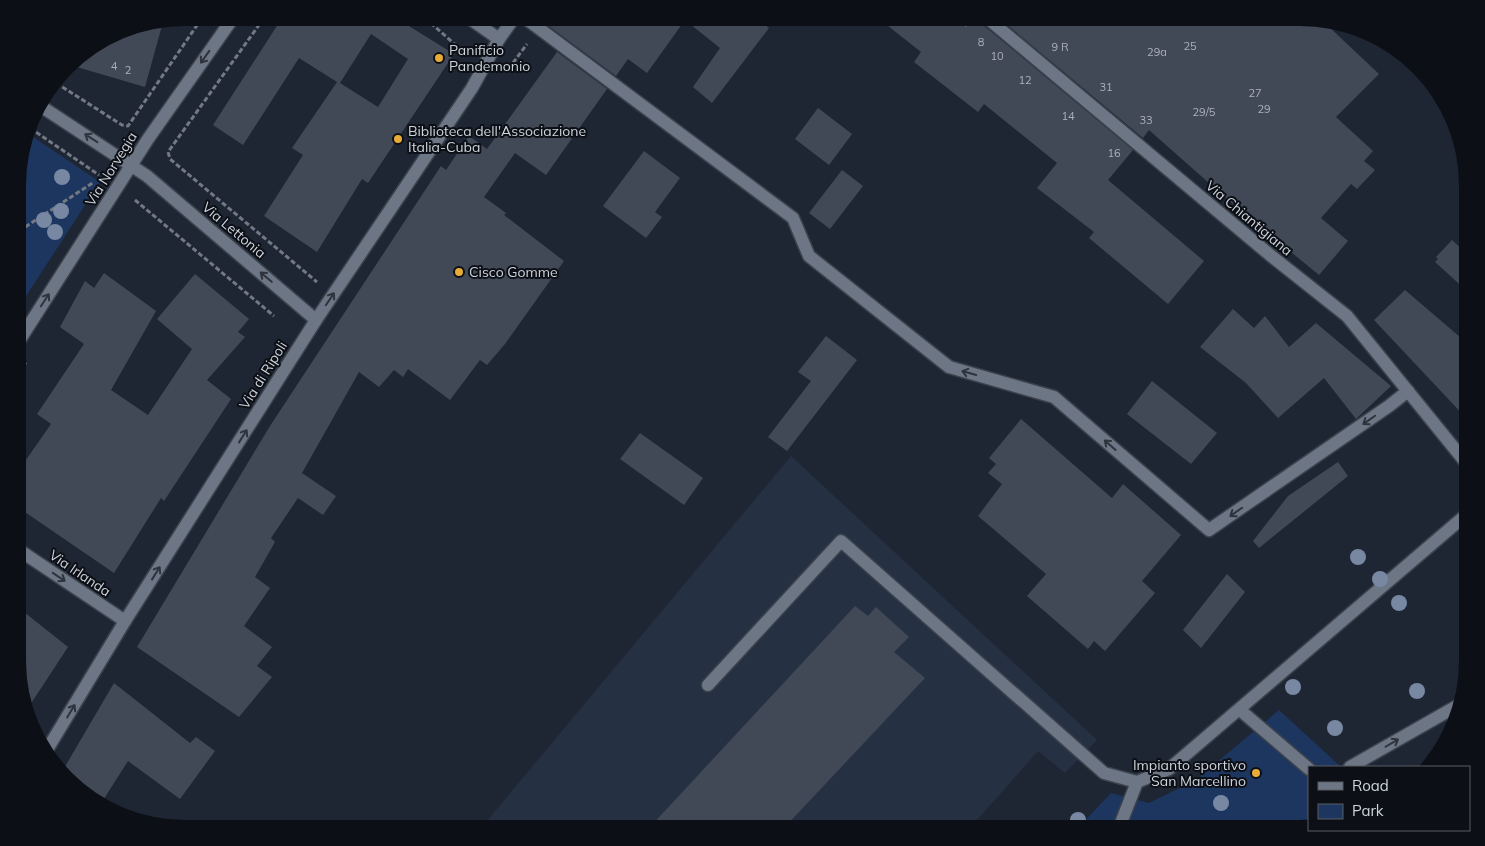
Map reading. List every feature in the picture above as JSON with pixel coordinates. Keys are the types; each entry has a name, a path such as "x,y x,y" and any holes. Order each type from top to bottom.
{"street":[{"name":"Via Chiantigiana","path":"997,26 1270,255 1347,316 1458,453"},
{"name":"Via Norvegia","path":"26,329 148,138 227,27"},
{"path":"481,27 499,39"},
{"name":"Via di Ripoli","path":"50,744 125,621 316,320 472,88 508,27"},
{"path":"537,27 793,218 809,256 949,367 1054,397 1209,530 1390,406 1408,391"},
{"name":"Via Lettonia","path":"46,110 132,165 316,320"},
{"path":"708,685 841,541 1104,773 1137,782 1169,769 1458,522"},
{"name":"Via Irlanda","path":"26,555 125,621"},
{"path":"1240,710 1308,769"},
{"path":"1352,766 1451,710"},
{"path":"1122,819 1137,782"}],"path":[{"path":"968,26 971,29"},
{"path":"61,86 122,125 128,126 196,27"},
{"path":"258,27 168,152 170,159 320,283"},
{"path":"435,27 471,58"},
{"path":"26,226 102,177 36,132"},
{"path":"134,200 280,321"}],"shaded area":[{"path":"791,456 1097,740 1065,773 1038,751 978,819 488,820"}],"green space":[{"path":"34,138 100,182 26,296 26,185 29,154"},
{"name":"Impianto sportivo San Marcellino","path":"1279,710 1340,766 1308,766 1308,819 1086,819 1111,793 1149,803 1196,780"}],"building":[{"path":"889,26 985,26 1133,150 1108,180 1204,261 1168,304 1089,238 1094,232 1037,188 1057,163 984,104 978,112 914,62 921,52"},
{"path":"1009,26 1300,26 1321,28 1333,30 1379,74 1336,117 1373,151 1364,161 1375,170 1357,189 1351,184 1321,218 1348,241 1319,275 1235,206 1149,130 1143,138"},
{"path":"276,27 410,27 454,54 368,183 362,179 317,252 264,216 303,155 292,148 337,82 299,58 243,145 213,125","holes":["371,34 408,59 378,107 340,83"]},
{"path":"550,27 680,27 647,73 628,59 616,76"},
{"path":"693,27 769,28 712,103 693,87 720,48"},
{"path":"161,28 145,87 79,67 97,53 115,43 134,35"},
{"path":"557,52 607,89 546,175 515,153 484,197 506,213 504,215 564,261 505,344 487,365 480,360 450,400 408,369 403,377 394,370 379,387 359,372 302,473 336,496 323,515 298,498 271,538 275,542 255,577 270,588 244,626 272,647 257,666 272,677 239,717 137,647 270,426 441,166 446,170 469,136 487,149"},
{"path":"818,108 852,134 829,165 795,139"},
{"path":"644,151 680,178 655,212 662,217 646,238 603,206"},
{"path":"842,170 863,186 830,229 809,213"},
{"path":"1452,240 1458,246 1458,283 1435,262 1438,259 1436,257"},
{"path":"104,273 156,311 111,390 148,415 192,349 157,319 195,274 249,319 238,332 245,337 207,380 231,399 164,501 161,498 114,573 26,513 26,460 51,424 37,414 84,344 60,327 85,281 94,288"},
{"path":"1405,290 1458,335 1458,409 1374,320"},
{"path":"1233,309 1254,328 1265,316 1289,347 1316,323 1391,386 1356,419 1324,378 1278,418 1246,383 1200,347"},
{"path":"826,336 857,360 787,451 768,437 811,381 798,372"},
{"path":"1152,381 1217,433 1191,464 1127,414"},
{"path":"1021,419 1112,498 1123,484 1181,535 1142,581 1155,593 1105,651 1094,641 1088,649 1027,596 1046,574 978,516 1002,484 988,473 996,464 989,458"},
{"path":"640,433 703,478 684,505 620,459"},
{"path":"1338,462 1348,476 1259,548 1253,541 1288,496"},
{"path":"1227,574 1245,592 1201,648 1183,630"},
{"path":"855,606 868,616 876,607 909,637 894,652 925,678 792,819 657,820"},
{"path":"26,614 68,647 32,702 26,661"},
{"path":"114,683 190,743 196,737 215,751 180,799 128,761 105,797 88,787 66,765"}],"place":[{"name":"Panificio Pandemonio","path":"439,58"},
{"name":"Biblioteca dell'Associazione Italia-Cuba","path":"398,139"},
{"name":"Cisco Gomme","path":"459,272"},
{"name":"Impianto sportivo San Marcellino","path":"1256,773"}]}
